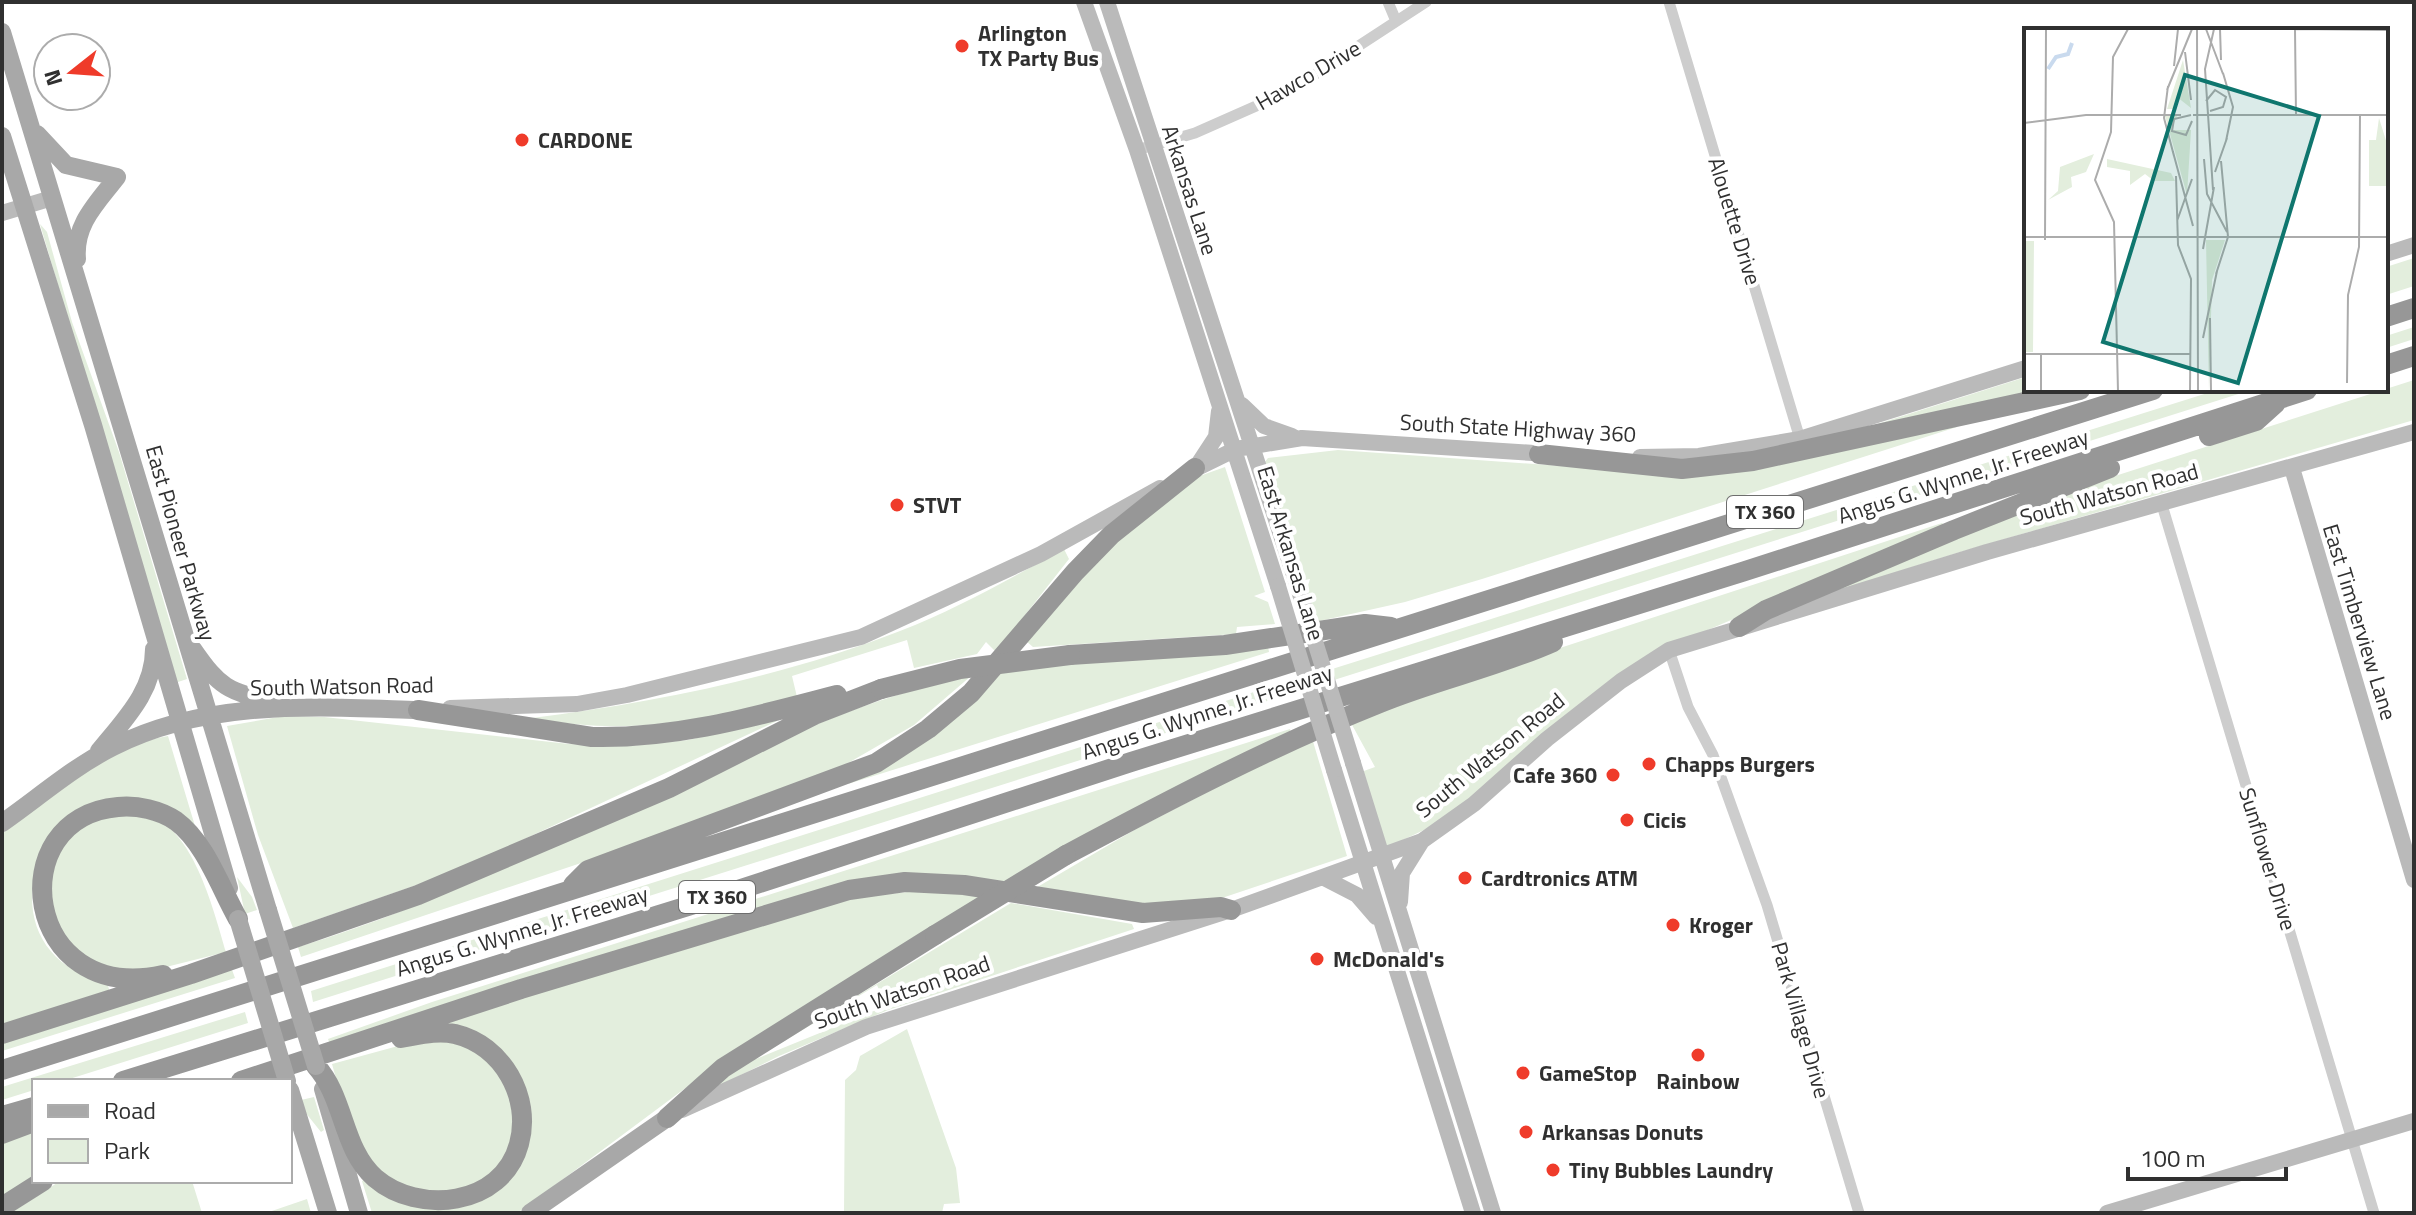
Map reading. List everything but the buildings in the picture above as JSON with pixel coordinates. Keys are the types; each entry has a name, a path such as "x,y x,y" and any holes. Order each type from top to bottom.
{"highway":[{"path":"2388,316 2414,308"},
{"path":"2388,364 2414,356"},
{"path":"1539,454 1682,469 1753,461 2071,392"},
{"name":"Angus G. Wynne, Jr. Freeway","path":"129,1079 701,902 2300,392"},
{"name":"Angus G. Wynne, Jr. Freeway","path":"2,1070 1399,628 2126,393"},
{"path":"1739,627 1766,610 2095,473 2256,421 2281,398"},
{"path":"568,891 588,870 876,763 928,729 971,693 1075,572 1111,535 1195,468"},
{"path":"667,1118 723,1068 1066,855 1172,798 1299,737 1381,702 1552,643 1581,620"},
{"path":"2,1034 191,974 418,895 669,788 814,715 881,689 960,669 1070,655 1225,645 1365,624 1399,628"},
{"path":"418,710 592,737 621,738 696,731 846,692 881,689"},
{"path":"191,974 102,975 80,964 62,949 48,927 41,904 46,860 61,833 96,811 122,806 154,811 176,821 192,838 238,919"},
{"path":"247,1079 794,904 849,890 905,882 964,885 1143,913 1221,907 1231,910"},
{"path":"319,1076 328,1079 360,1162 390,1191 403,1198 437,1204 470,1196 498,1178 519,1145 521,1114 517,1089 497,1058 474,1042 441,1032 365,1039"},
{"path":"2,1116 32,1108"},
{"path":"2,1134 32,1123"},
{"path":"2,1207 40,1183"}],"main road":[{"name":"East Arkansas Lane","path":"1084,2 1145,148 1215,390 1473,1213"},
{"name":"Arkansas Lane","path":"1107,2 1145,148 1233,392"},
{"name":"East Pioneer Parkway","path":"2,32 359,1213"},
{"path":"31,126 66,165 117,177 87,214 75,240 81,297"},
{"path":"2,136 79,379 286,1079"},
{"path":"2,213 52,198"},
{"path":"2388,253 2414,245"},
{"name":"South State Highway 360","path":"1236,449 1302,438 1600,458 1699,456 1800,439 2024,369"},
{"path":"1195,468 1219,427 1215,390"},
{"name":"East Arkansas Lane","path":"1233,392 1254,445 1493,1213"},
{"path":"1233,392 1264,426 1302,438"},
{"name":"South Watson Road","path":"530,1213 667,1118 866,1027 1231,910 1422,841 1474,804 1547,739 1621,681 1669,650 1987,552 2414,432"},
{"name":"South Watson Road","path":"2,823 95,758 145,733 206,715 293,706 418,710 586,702 861,637 1041,554 1195,468 1236,449"},
{"name":"East Timberview Lane","path":"2292,468 2414,880"},
{"path":"95,758 146,688 153,672 155,635"},
{"path":"183,635 211,675 222,685 234,692 293,706"},
{"path":"1401,919 1402,873 1422,841"},
{"path":"1324,878 1364,901 1386,935"},
{"path":"292,1097 328,1213"},
{"path":"2107,1213 2414,1121"}],"street":[{"path":"1388,2 1396,21"},
{"name":"Hawco Drive","path":"1145,148 1195,133 1288,92 1426,2"},
{"name":"Alouette Drive","path":"1669,2 1800,439"},
{"name":"Sunflower Drive","path":"2162,505 2374,1213"},
{"name":"Park Village Drive","path":"1669,650 1688,707 1713,755 1767,905 1859,1213"}],"green space":[{"path":"40,224 47,232 72,322 119,452 187,679 175,683"},
{"path":"2414,258 2414,286 2388,294 2388,266"},
{"path":"2414,327 2414,339 2388,347 2388,335"},
{"path":"2024,378 2024,392 2046,392 1852,432"},
{"path":"2414,380 2414,420 1957,553 1808,600 1950,537 2115,476 2377,392 2388,392 2388,388"},
{"path":"2211,392 2245,392 1334,680 1329,670"},
{"path":"1955,422 1957,427 1482,579 1405,602 1315,622 1306,592 1310,579 1300,581 1264,463 1268,458 1338,450 1632,471"},
{"path":"1225,467 1265,592 1254,596 1268,602 1275,624 1237,627 1236,634 1033,647 1026,641 1091,560 1194,478"},
{"path":"1942,523 1947,527 1652,654 1467,801 1426,829 1386,848 1361,772 1375,767 1351,723 1462,680"},
{"path":"1064,549 1069,559 996,652 986,642 977,654 914,668 907,640 792,676 797,697 729,713 635,726 602,726 532,718 672,696 812,661 921,622 984,593"},
{"path":"1268,646 1269,652 848,784 1001,670"},
{"path":"971,676 914,725 836,770 590,860 301,957 298,947 395,913 490,874 785,738 858,708"},
{"path":"1292,680 1296,692 313,1002 311,991"},
{"path":"284,716 324,717 569,744 629,746 688,740 779,720 454,872 293,928 258,835 227,726"},
{"path":"1290,729 1291,734 1002,886 931,877 330,1044 328,1039 432,1002"},
{"path":"168,736 198,836 138,801 49,838 38,861 32,907 37,928 47,946 62,962 82,974 107,982 110,993 2,1027 2,834 59,789 101,762 123,750"},
{"path":"1312,738 1347,856 1201,905 1167,908 1034,889 1136,829"},
{"path":"107,814 152,817 180,839 201,876 226,952 150,971 90,966 49,923 49,883 55,855 72,835"},
{"path":"237,877 252,897 257,910 245,914"},
{"path":"917,891 986,895 711,1069 517,1213 372,1213 362,1181 365,1179 405,1199 438,1205 470,1197 508,1173 520,1087 444,1021 841,899"},
{"path":"1011,903 1132,924 1134,929 888,1010 779,1056 701,1095 701,1090","holes":["877,985 886,1006 756,1059"]},
{"path":"231,967 235,978 2,1051 2,1041"},
{"path":"245,1012 248,1023 69,1079 32,1079 32,1091 2,1100 2,1087"},
{"path":"907,1029 956,1168 960,1203 944,1204 942,1213 844,1213 845,1080 856,1070 860,1056"},
{"path":"420,1040 463,1045 485,1056 505,1085 513,1120 506,1156 497,1170 479,1185 437,1199 377,1176 343,1103 332,1064"},
{"path":"314,1097 324,1130 321,1132 305,1112 301,1100"},
{"path":"32,1132 32,1178 2,1197 2,1141"},
{"path":"57,1183 193,1183 202,1213 11,1213"},
{"path":"307,1199 311,1213 266,1213"}],"place":[{"name":"Arlington TX Party Bus","path":"962,46"},
{"name":"CARDONE","path":"522,140"},
{"name":"STVT","path":"897,505"},
{"name":"Chapps Burgers","path":"1649,764"},
{"name":"Cafe 360","path":"1613,775"},
{"name":"Cicis","path":"1627,820"},
{"name":"Cardtronics ATM","path":"1465,878"},
{"name":"Kroger","path":"1673,925"},
{"name":"McDonald's","path":"1317,959"},
{"name":"Rainbow","path":"1698,1055"},
{"name":"GameStop","path":"1523,1073"},
{"name":"Arkansas Donuts","path":"1526,1132"},
{"name":"Tiny Bubbles Laundry","path":"1553,1170"}]}
